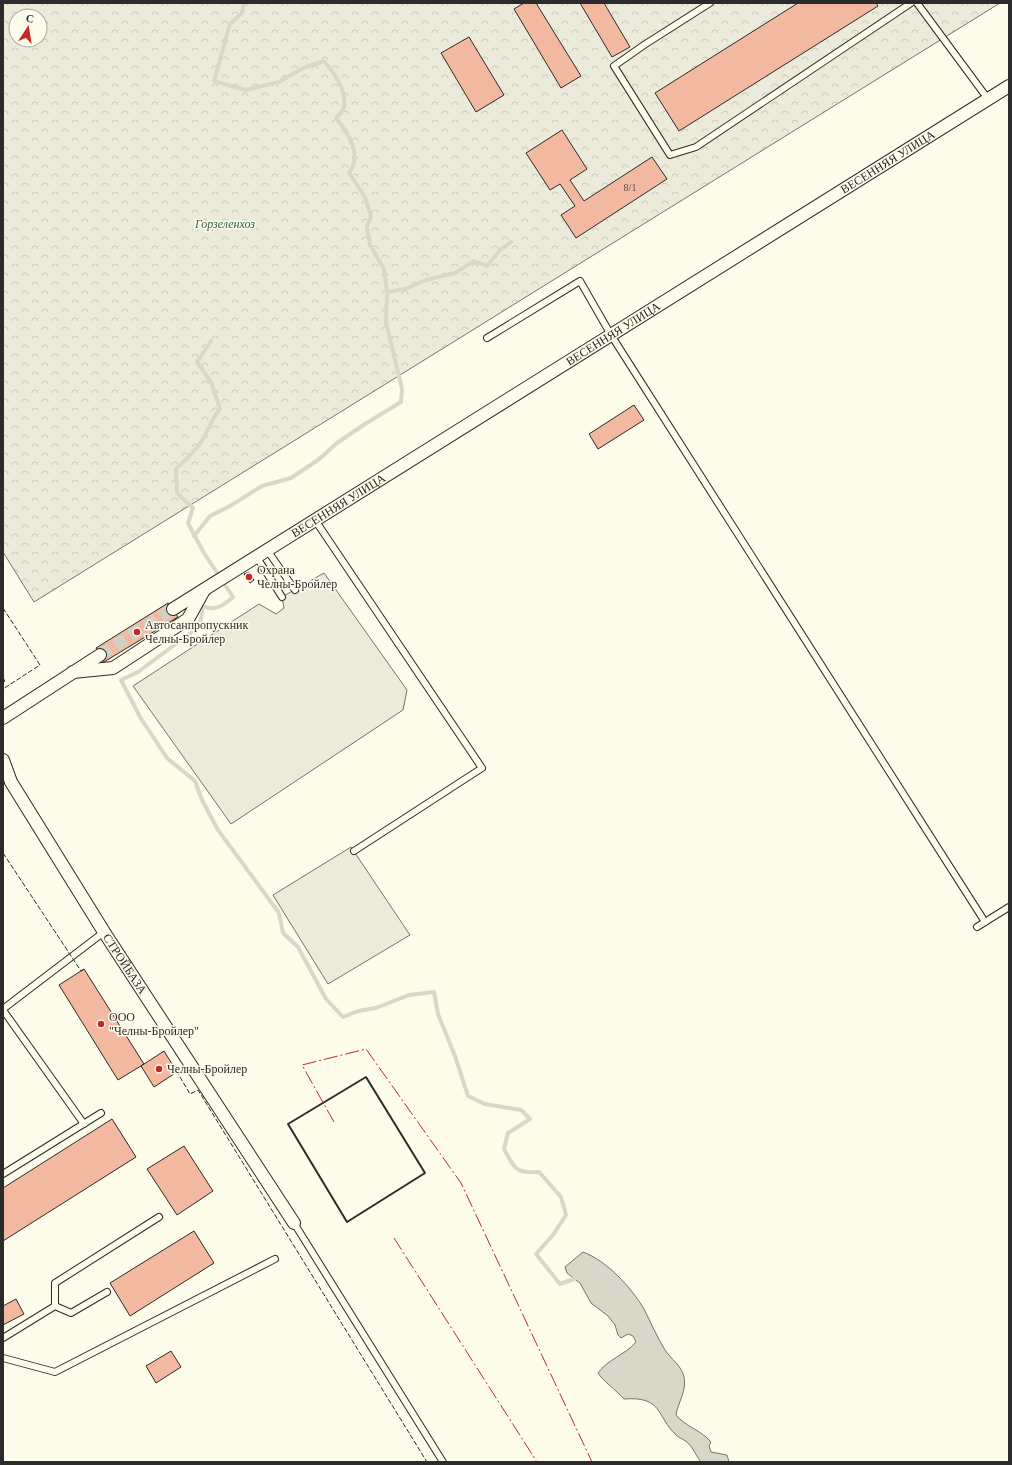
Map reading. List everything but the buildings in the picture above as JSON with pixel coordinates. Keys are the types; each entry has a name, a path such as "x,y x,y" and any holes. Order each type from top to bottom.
{"street":[{"name":"ВЕСЕННЯЯ УЛИЦА","path":"172,609 1009,86"},
{"path":"73,672 113,668 188,619 205,588"},
{"path":"3,718 96,657"},
{"name":"СТРОЙБАЗА","path":"3,760 11,782 104,932 294,1223"}],"lane":[{"path":"710,3 614,66 670,155 696,147 911,3"},
{"path":"917,3 988,99"},
{"path":"487,338 580,281 610,334 985,922"},
{"path":"315,520 482,768 354,851"},
{"path":"268,550 295,590"},
{"path":"256,556 282,596"},
{"path":"977,927 1009,907"},
{"path":"84,1124 3,1010 104,932"},
{"path":"3,1174 101,1114"},
{"path":"55,1306 55,1283 159,1217"},
{"path":"294,1223 443,1462"},
{"path":"3,1358 55,1372 275,1259"},
{"path":"55,1306 71,1313 108,1292"},
{"path":"3,1338 55,1306"}],"green space":[{"name":"Горзеленхоз","path":"3,3 1000,3 34,602 3,552"}],"shaded area":[{"path":"324,573 407,690 403,710 231,824 133,686 259,604 276,614 284,608 282,597"},
{"path":"351,847 410,935 328,984 273,895"},
{"path":"583,1252 592,1256 609,1268 618,1276 639,1301 665,1350 683,1373 685,1382 676,1415 684,1423 703,1434 711,1442 709,1446 711,1452 727,1455 729,1462 701,1462 689,1444 676,1435 652,1404 637,1399 624,1399 598,1373 602,1368 636,1342 633,1336 628,1334 621,1338 618,1335 615,1325 608,1316 591,1303 580,1283 567,1273 565,1267"}],"waterway":[{"path":"194,536 210,516 230,506 262,486 291,478 318,460 337,443 401,402 402,389 386,322 387,292 384,269 370,245 367,227 371,216 365,197 349,173 355,159 352,144 345,130 336,118 344,107 344,94 342,88 336,76 324,61 303,68 279,82 245,90 214,81 230,24 242,13 244,3"},
{"path":"387,292 405,289 426,280 455,273 474,261 487,266 500,250 511,242"},
{"path":"211,341 197,362 212,384 220,409 203,439 191,455 176,469 177,493 193,508 188,523 204,553 233,597 219,607 207,608 203,606 200,626 138,672 121,680 140,717 167,758 195,781 202,800 218,830 279,913 283,933 298,947 326,999 343,1017 358,1011 376,1008 409,995 434,992 438,1014 455,1056 468,1096 485,1104 521,1110 530,1119 508,1133 504,1149 510,1161 520,1171 539,1172 561,1197 566,1215 553,1235 536,1254 560,1284 574,1279"}],"tunnel":[{"path":"100,655 173,609"}],"fence":[{"path":"3,608 40,665 3,689"},
{"path":"3,678 5,681 3,682"},
{"path":"3,853 81,971 83,970"},
{"path":"176,1073 177,1072 190,1094 198,1090 427,1462"}],"wall":[{"path":"366,1077 425,1173 347,1222 288,1124 366,1077"}],"power":[{"path":"334,1122 302,1065 366,1049 461,1183 592,1462"},
{"path":"394,1238 537,1462"}],"place":[{"name":"Охрана Челны-Бройлер","path":"249,577"},
{"name":"Автосанпропускник Челны-Бройлер","path":"137,632"},
{"name":"ООО \"Челны-Бройлер\"","path":"101,1024"},
{"name":"Челны-Бройлер","path":"159,1069"}]}
